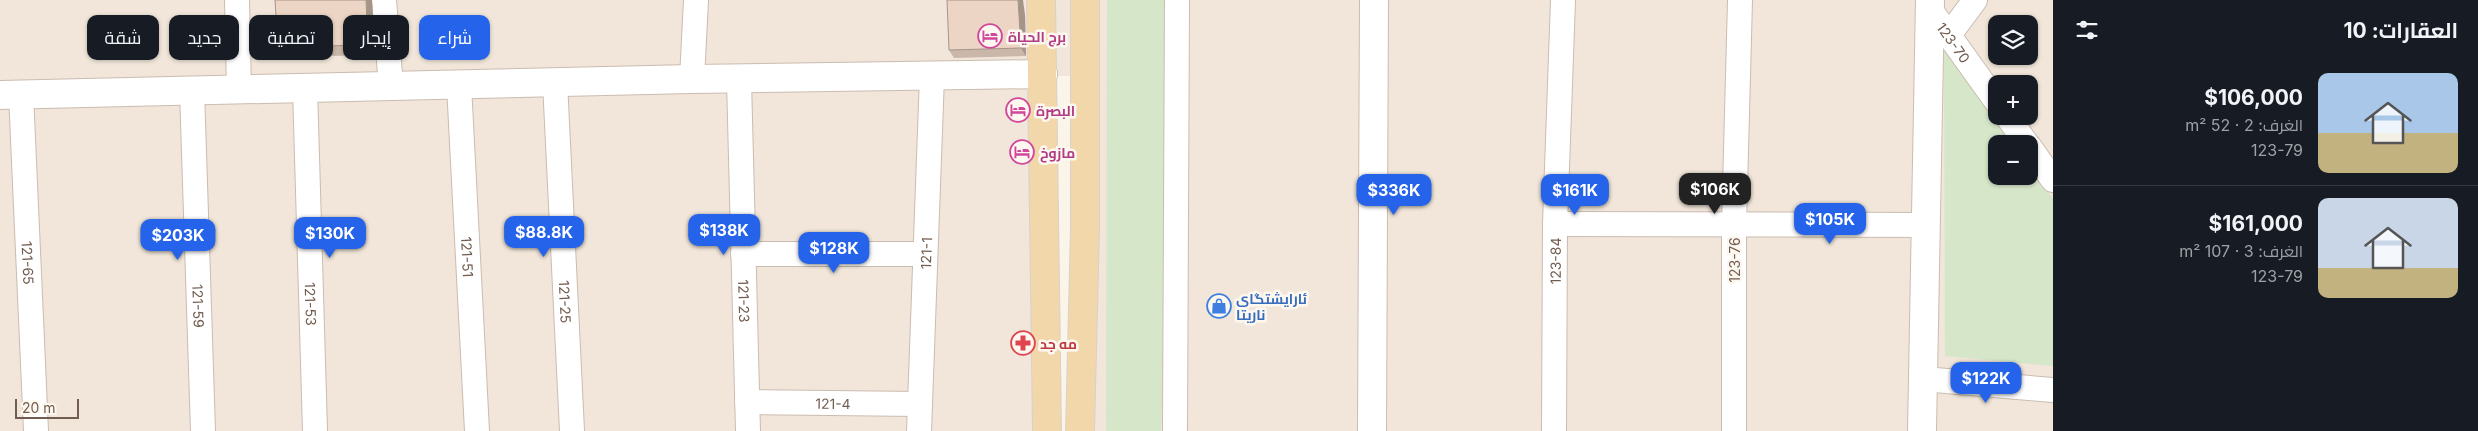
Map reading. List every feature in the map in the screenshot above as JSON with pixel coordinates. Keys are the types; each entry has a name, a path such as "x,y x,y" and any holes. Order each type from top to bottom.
{"main road":[{"path":"1041,0 1047,431"},
{"path":"1080,431 1085,229 1085,0"}],"street":[{"path":"237,0 239,89"},
{"path":"384,0 391,86"},
{"path":"692,79 696,0"},
{"path":"1175,431 1177,0"},
{"path":"1372,431 1374,0"},
{"name":"123-84","path":"1554,431 1555,224 1563,0"},
{"name":"123-76","path":"1734,431 1734,226 1740,0"},
{"path":"1949,35 1975,0"},
{"path":"1922,431 1930,4"},
{"name":"123-70","path":"1930,4 1949,35 1988,90"},
{"path":"11,95 692,79 739,80 864,76 1043,74"},
{"name":"121-1","path":"919,431 932,76"},
{"name":"121-23","path":"739,80 748,431"},
{"name":"121-25","path":"555,82 572,431"},
{"name":"121-51","path":"459,85 477,431"},
{"name":"121-53","path":"305,88 315,431"},
{"name":"121-59","path":"192,90 203,431"},
{"name":"121-65","path":"11,95 36,431"},
{"path":"2038,159 2053,180"},
{"path":"1555,224 1734,226 1926,225"},
{"path":"743,254 925,254"},
{"path":"1923,379 2053,390"},
{"name":"121-4","path":"747,402 920,404"}],"shaded area":[{"path":"0,0 2053,0 2053,431 1071,431 1072,76 1030,76 1033,431 0,431"}],"green space":[{"path":"1107,0 1169,0 1170,183 1161,431 1106,431"},
{"path":"1944,47 1988,109 1988,125 1999,125 2007,135 1988,135 1988,185 2038,185 2038,178 2053,199 2053,366 1945,356"}],"building":[{"path":"275,0 366,0 367,15 343,15 343,46 333,46 333,15 276,15"},
{"name":"برج الحياة","path":"947,0 1018,0 1021,48 949,50"}],"place":[{"name":"برج الحياة","path":"990,36"},
{"name":"البصرة","path":"1018,110"},
{"name":"مازوخ","path":"1022,152"},
{"name":"ئارایشتگای ناریتا","path":"1219,306"},
{"name":"مه جد","path":"1023,343"}]}
